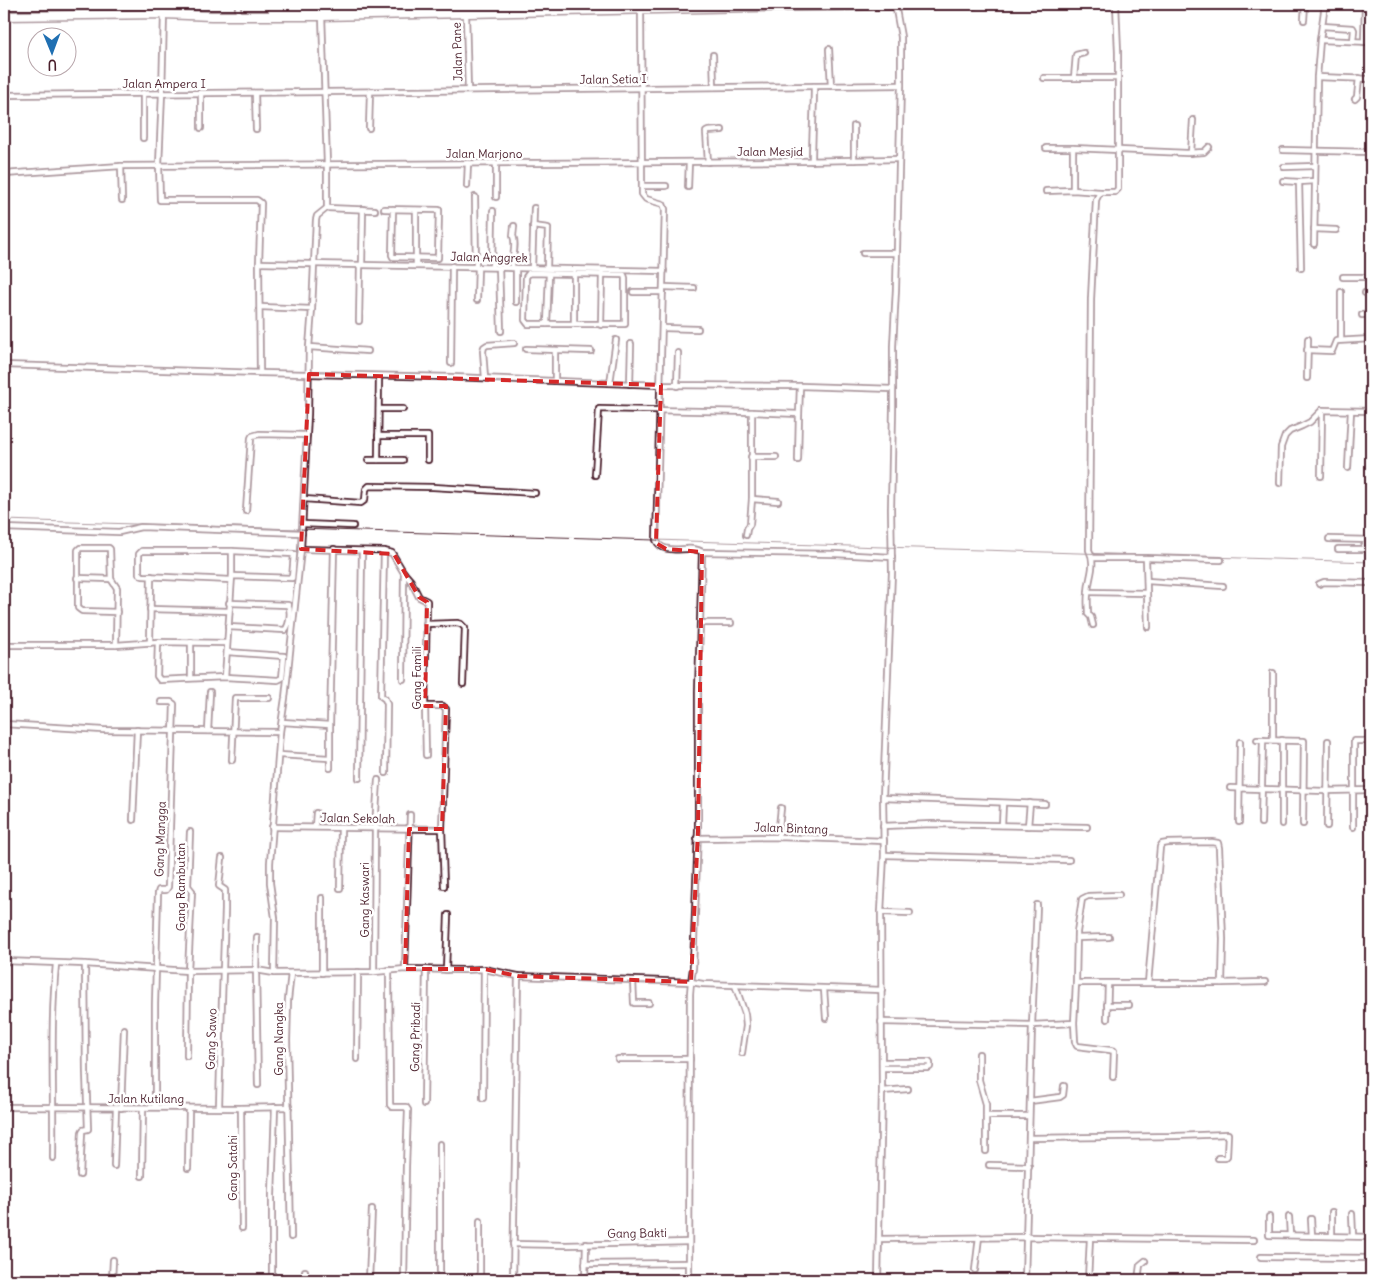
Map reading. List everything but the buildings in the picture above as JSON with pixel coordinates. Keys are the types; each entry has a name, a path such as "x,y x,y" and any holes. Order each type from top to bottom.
{"highway":[{"path":"4,16 163,9 211,16 322,16 388,12 420,6 667,4"},
{"path":"4,12 238,8 466,14 642,10 678,6 975,4"}],"street":[{"path":"878,1280 882,1090 881,912 884,855 883,798 892,557 893,346 900,159 902,38 895,4"},
{"path":"1046,191 1115,192 1118,189 1116,4"},
{"path":"1304,4 1304,20"},
{"path":"1314,244 1317,77 1325,4"},
{"path":"1364,4 1364,42"},
{"path":"163,9 159,165 160,200 260,201 260,373"},
{"path":"642,10 642,194 644,197 663,204 665,209 656,540 662,548 697,549 702,552 892,557"},
{"name":"Jalan Pane","path":"466,14 468,90"},
{"path":"322,16 327,164 326,208"},
{"path":"1322,26 1353,28 1353,41"},
{"path":"1320,40 1371,42"},
{"path":"829,49 831,86"},
{"path":"1074,78 1076,55 1084,53"},
{"path":"714,55 714,87"},
{"path":"1317,77 1371,79"},
{"path":"1044,78 1117,78"},
{"path":"1355,99 1359,78"},
{"name":"Jalan Setia I","path":"324,92 901,85"},
{"path":"812,161 814,86"},
{"name":"Jalan Ampera I","path":"4,95 324,92"},
{"path":"369,128 370,92"},
{"path":"201,93 201,128"},
{"path":"255,93 256,129"},
{"path":"142,138 143,94"},
{"path":"1191,153 1193,120"},
{"path":"854,126 854,160"},
{"path":"708,162 706,132 722,130"},
{"path":"1046,148 1191,153 1204,152 1209,147"},
{"path":"1073,148 1073,190"},
{"path":"1283,150 1371,152"},
{"name":"Jalan Mesjid","path":"641,162 900,159"},
{"name":"Jalan Marjono","path":"4,174 159,165 641,162"},
{"path":"688,187 689,162"},
{"path":"467,186 468,163"},
{"path":"496,163 496,197"},
{"path":"121,166 122,200"},
{"path":"1284,167 1316,166"},
{"path":"1283,181 1315,181"},
{"path":"1300,182 1302,268"},
{"path":"642,186 666,186"},
{"path":"1092,625 1091,616 1088,614 1088,592 1093,566 1093,558 1089,550 1091,299 1096,200 1100,192"},
{"path":"476,197 476,300"},
{"path":"274,973 275,918 269,876 280,732 302,549 309,347 316,220 317,216 326,208 375,210"},
{"path":"532,268 534,208"},
{"path":"384,209 437,210 439,212 438,258 396,258 392,255 393,210"},
{"path":"359,321 363,210"},
{"path":"416,210 416,266"},
{"path":"492,267 493,212"},
{"path":"514,226 515,249 513,254 516,302"},
{"path":"533,226 548,228 548,324"},
{"path":"1314,229 1336,230"},
{"path":"863,253 896,254"},
{"name":"Jalan Anggrek","path":"259,263 499,267 532,268 548,271 664,271"},
{"path":"451,363 452,266"},
{"path":"499,267 501,332"},
{"path":"548,271 527,275 525,320 528,324 624,325 624,275 575,271 574,324"},
{"path":"600,325 602,274"},
{"path":"1343,277 1371,277"},
{"path":"634,292 694,288"},
{"path":"1341,292 1341,340"},
{"path":"1365,293 1371,294"},
{"path":"260,307 312,309"},
{"path":"1362,315 1371,314"},
{"path":"663,328 698,329"},
{"path":"1307,378 1308,339"},
{"path":"1308,350 1332,351 1335,341 1371,339"},
{"path":"610,383 616,340"},
{"path":"485,378 484,347 487,345 514,343"},
{"path":"630,384 631,344"},
{"path":"309,347 368,351"},
{"path":"526,349 591,351"},
{"path":"555,350 555,381"},
{"path":"677,386 678,353"},
{"path":"4,365 485,378 661,386 800,386 893,389"},
{"path":"378,460 379,376"},
{"path":"798,460 800,386"},
{"path":"379,409 403,409"},
{"path":"595,474 599,409 799,414"},
{"path":"1321,476 1322,410"},
{"path":"1280,483 1281,447 1285,436 1290,431 1310,422 1322,410 1371,411"},
{"path":"1348,468 1351,411"},
{"path":"746,534 750,524 752,499 752,412"},
{"path":"246,511 250,438 259,434 307,435"},
{"path":"378,436 428,436 428,460"},
{"path":"752,458 776,457"},
{"path":"368,460 402,460"},
{"path":"304,499 361,503 364,501 366,488 369,486 535,493"},
{"path":"752,499 778,501"},
{"path":"303,524 353,526"},
{"path":"4,528 119,532 142,526 302,533"},
{"path":"1329,539 1369,540"},
{"path":"1338,548 1363,549 1369,540"},
{"path":"116,646 117,612 117,588 111,579 111,551 109,548 80,548 78,550 79,610 117,612"},
{"path":"302,549 384,551 392,554 404,573 403,680"},
{"path":"330,768 334,549"},
{"path":"142,551 232,552 293,554 292,577 231,578 140,576 139,574 139,554 142,551"},
{"path":"359,778 362,551"},
{"path":"384,551 381,696 387,704 386,774"},
{"path":"225,677 232,552"},
{"path":"634,1280 689,1280 690,982 694,968 702,552"},
{"path":"1093,558 1220,560"},
{"path":"1146,558 1148,627"},
{"name":"Gang Famili","path":"404,573 411,581 419,597 426,601 426,755"},
{"path":"150,576 150,643"},
{"path":"78,578 111,579"},
{"path":"1147,581 1223,586"},
{"path":"1319,584 1324,582 1371,583"},
{"path":"1088,592 1148,593"},
{"path":"228,627 285,630 288,626 290,608 288,605 229,603"},
{"path":"150,609 229,611"},
{"path":"701,623 731,623"},
{"path":"426,624 461,624 465,628 463,684"},
{"path":"4,645 116,646 158,642 227,643"},
{"path":"158,642 157,676 160,680 225,677 281,680 282,678 284,656 227,652"},
{"path":"190,642 191,678"},
{"path":"1273,673 1273,740"},
{"path":"208,731 210,692"},
{"path":"232,760 235,698 269,698"},
{"path":"161,702 171,702 174,704 173,730"},
{"path":"425,706 443,706 446,709 442,829 444,886"},
{"path":"282,722 330,725"},
{"path":"4,724 87,729 280,732"},
{"path":"134,820 137,730"},
{"name":"Gang Mangga","path":"157,970 158,893 160,890 166,890 168,887 173,730"},
{"path":"1257,740 1304,740 1303,824"},
{"path":"1261,823 1263,740"},
{"path":"1282,740 1282,824"},
{"path":"1327,826 1328,741"},
{"path":"1353,827 1354,741 1371,741"},
{"path":"1239,822 1240,742"},
{"path":"279,755 329,758"},
{"name":"Gang Kaswari","path":"374,972 375,828 378,780"},
{"path":"1230,788 1371,790"},
{"path":"883,798 1045,804"},
{"path":"1002,825 1003,803"},
{"path":"1028,826 1030,803"},
{"path":"778,837 781,808"},
{"path":"316,813 316,827"},
{"path":"405,969 410,815"},
{"path":"884,826 932,824 1087,827"},
{"name":"Jalan Sekolah","path":"272,826 442,829"},
{"path":"340,888 341,828"},
{"name":"Gang Rambutan","path":"187,1056 188,971 192,910 192,890 188,886 190,832"},
{"name":"Jalan Bintang","path":"697,838 778,837 884,841"},
{"path":"1148,984 1160,847 1162,844 1168,843 1212,842 1218,843 1219,848 1223,939 1222,983"},
{"path":"884,855 1069,860"},
{"name":"Gang Sawo","path":"219,1107 225,890 219,886 222,858"},
{"path":"1113,1077 1114,1051 1076,1046 1074,1024 1080,902 1083,897 1088,896 1119,896"},
{"path":"322,898 322,972"},
{"path":"1025,1280 1037,905"},
{"path":"881,912 910,913"},
{"path":"446,970 448,915"},
{"path":"258,937 256,970 258,1085"},
{"path":"1077,938 1109,937"},
{"path":"4,961 86,964 157,970 256,970 274,973 374,972 405,969 484,969 518,976 882,990"},
{"path":"53,1158 52,1033 56,964"},
{"path":"80,1176 82,1132 88,1129 86,964"},
{"name":"Gang Pribadi","path":"424,1104 426,969"},
{"path":"483,1098 484,969"},
{"path":"156,1107 155,1004 157,970"},
{"path":"389,970 390,1105 392,1107 407,1107 408,1110 404,1280"},
{"name":"Gang Nangka","path":"291,972 288,1000 291,1237"},
{"path":"357,1059 358,972"},
{"path":"513,1280 518,976"},
{"path":"634,980 634,1002 649,1003"},
{"path":"1076,983 1264,982"},
{"path":"1107,1019 1108,984"},
{"path":"735,985 745,1014 746,1026 742,1052"},
{"path":"824,989 826,1018"},
{"path":"1108,1005 1129,1005"},
{"path":"881,1022 1074,1024"},
{"path":"114,1166 124,1029"},
{"path":"979,1054 979,1080 985,1097 986,1151"},
{"path":"618,1059 690,1060"},
{"path":"929,1062 930,1063 928,1068 882,1065 929,1062"},
{"path":"1030,1101 1060,1097 1064,1086"},
{"path":"882,1090 908,1089"},
{"name":"Jalan Kutilang","path":"4,1107 289,1107"},
{"path":"272,1280 275,1107"},
{"path":"142,1108 142,1176"},
{"path":"188,1168 189,1108"},
{"name":"Gang Satahi","path":"241,1108 242,1228"},
{"path":"986,1116 1029,1116"},
{"path":"1030,1138 1228,1134 1228,1156 1218,1158"},
{"path":"440,1144 440,1280"},
{"path":"989,1166 1029,1166"},
{"path":"370,1280 372,1209"},
{"path":"1332,1212 1332,1236"},
{"path":"1352,1214 1353,1236"},
{"path":"1269,1217 1269,1235 1371,1237"},
{"path":"1289,1217 1290,1235"},
{"path":"1311,1219 1312,1236"},
{"path":"480,1221 480,1280"},
{"path":"975,1270 979,1237"},
{"path":"879,1238 1026,1237 1254,1240"},
{"path":"1088,1280 1090,1238"},
{"name":"Gang Bakti","path":"513,1244 689,1242"},
{"path":"585,1280 586,1244"},
{"path":"1261,1257 1371,1258"},
{"path":"112,1280 113,1260"},
{"path":"1138,1280 1140,1264 1145,1261"},
{"path":"586,1264 689,1262"},
{"path":"305,1271 305,1280"}],"highlighted area":[{"path":"309,374 661,385 656,543 666,549 702,552 698,831 691,982 518,976 484,969 405,969 409,829 442,829 446,706 425,706 427,602 419,597 394,554 301,549"}],"railway":[{"path":"4,520 1371,562"}]}
